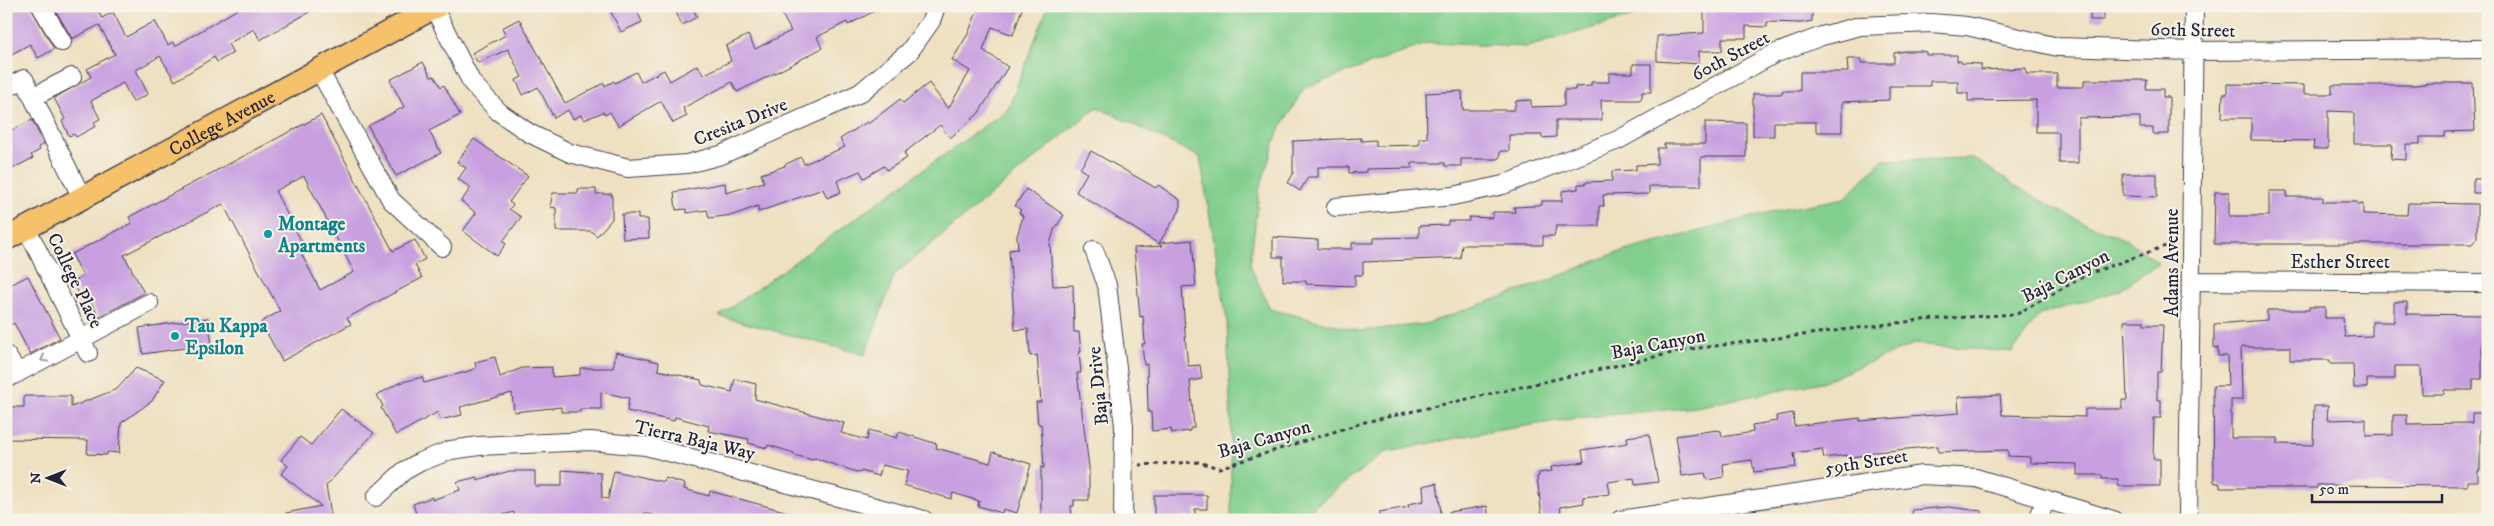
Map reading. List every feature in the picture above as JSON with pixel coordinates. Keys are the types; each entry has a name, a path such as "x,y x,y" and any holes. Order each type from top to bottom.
{"main road":[{"name":"College Avenue","path":"6,239 435,7"}],"street":[{"path":"41,6 62,42"},
{"name":"Cresita Drive","path":"435,7 472,83 499,112 528,133 570,153 628,168 687,164 721,155 860,93 909,52 932,21 936,6"},
{"name":"Adams Avenue","path":"2188,520 2194,6"},
{"name":"60th Street","path":"1336,207 1453,196 1504,184 1618,140 1774,54 1822,36 1860,26 1932,23 1967,26 2058,47 2193,52 2488,49"},
{"path":"319,70 391,200 442,247"},
{"path":"33,97 72,77"},
{"path":"6,88 24,79 82,198"},
{"name":"College Place","path":"26,227 84,345"},
{"name":"Baja Drive","path":"1094,250 1107,285 1124,426 1123,520"},
{"name":"Esther Street","path":"2192,281 2488,283"},
{"path":"6,355 12,376 84,345 149,304"},
{"name":"Tierra Baja Way","path":"376,497 404,471 420,462 451,450 480,446 590,441 646,446 924,520"},
{"name":"59th Street","path":"1620,520 1922,474 1976,478 2113,520"},
{"path":"2038,520 2046,499"}],"path":[{"name":"Baja Canyon","path":"1124,466 1198,462 1219,468 1365,422 1690,349 1922,320 2018,314 2088,274 2192,236"}],"green space":[{"path":"1048,6 1651,6 1634,16 1527,47 1429,43 1304,88 1278,132 1259,191 1250,265 1270,309 1359,331 1425,324 1547,281 1610,255 1770,212 1845,198 1882,160 1973,158 2027,193 2079,221 2127,240 2159,263 2118,291 2039,315 2012,352 1914,344 1822,382 1696,407 1577,418 1475,434 1384,453 1316,505 1302,520 1231,520 1231,428 1227,320 1200,157 1097,107 895,274 865,355 719,316 1008,109"}],"building":[{"path":"16,6 30,6 54,49 38,58 30,44 12,54 6,43 6,12"},
{"path":"53,6 95,6 102,18 113,12 126,37 155,21 168,45 173,42 175,46 243,6 320,6 260,40 254,29 228,44 233,53 217,62 214,57 175,81 160,56 136,70 148,94 133,102 123,83 91,101 100,119 94,122 96,126 76,137 74,134 69,136 62,121 65,119 54,98 91,77 87,69 115,54 99,25 72,39"},
{"path":"608,6 635,6 642,22 621,32"},
{"path":"673,6 692,6 697,17 682,25"},
{"path":"789,6 884,6 848,25 847,22 817,37 822,48 787,67 737,92 732,82 683,108 687,116 673,123 661,101 618,126 610,112 605,115 603,112 584,120 581,115 573,119 568,110 554,118 538,87 523,95 516,80 522,77 508,49 478,63 472,53 506,35 502,28 519,19 565,103 604,83 605,86 614,81 615,83 636,72 641,82 664,70 670,81 698,65 703,75 731,61 726,46 748,35 755,49 791,31 780,11"},
{"path":"979,6 1023,6 1013,35 992,27 983,50 1008,67 978,114 950,138 940,125 904,153 907,158 887,170 884,166 864,178 860,171 837,181 841,192 827,198 823,189 758,212 758,206 733,215 709,218 707,210 687,213 686,209 676,210 674,192 725,183 726,193 764,182 761,174 785,166 801,157 804,164 845,147 840,139 867,122 868,124 900,99 903,103 929,83 948,109 970,71 952,60 968,34"},
{"path":"1756,6 1812,6 1812,21 1801,23 1767,22 1767,27 1746,26 1746,38 1722,38 1722,51 1699,51 1699,64 1657,61 1657,36 1704,33 1704,10"},
{"path":"2090,6 2104,6 2104,20 2090,20"},
{"path":"1921,51 1926,52 1926,55 1957,55 1957,61 1961,61 1961,63 1981,64 1981,70 2026,68 2026,74 2057,74 2057,87 2084,87 2084,80 2147,80 2146,89 2163,89 2163,97 2169,97 2169,134 2153,134 2153,128 2140,128 2140,117 2078,118 2078,163 2059,163 2059,132 2036,132 2036,100 1968,101 1968,93 1958,93 1958,81 1930,81 1930,86 1889,86 1889,100 1842,102 1842,132 1816,132 1816,122 1774,122 1774,136 1753,136 1753,94 1782,94 1782,91 1800,91 1800,72 1848,72 1847,59 1861,59 1861,63 1894,63 1894,53"},
{"path":"423,62 431,77 434,76 441,87 444,85 460,115 429,131 441,153 396,176 368,126 404,107 390,80"},
{"path":"1633,64 1651,64 1651,92 1642,92 1642,98 1639,100 1601,100 1602,120 1556,120 1556,137 1542,138 1542,135 1509,135 1509,151 1500,151 1500,157 1497,159 1461,159 1461,166 1445,166 1445,163 1412,163 1412,168 1366,169 1366,172 1349,173 1349,167 1318,167 1318,177 1308,177 1300,191 1288,183 1293,174 1293,141 1361,138 1361,141 1376,140 1376,146 1419,145 1419,138 1427,138 1426,93 1462,91 1463,110 1514,110 1516,101 1531,100 1531,107 1564,106 1564,90 1575,90 1575,87 1591,86 1591,82 1609,82 1609,73 1633,73"},
{"path":"2473,83 2475,131 2445,132 2445,137 2420,137 2420,144 2406,144 2406,160 2391,159 2392,144 2354,144 2354,112 2328,111 2328,149 2313,149 2314,141 2251,140 2251,118 2222,118 2223,94 2227,94 2227,84 2304,85 2304,94 2332,94 2332,85 2415,85"},
{"name":"Montage Apartments","path":"321,115 393,251 415,240 425,259 415,265 422,278 347,318 351,324 282,361 261,322 280,311 223,204 124,255 144,293 99,317 91,302 85,305 73,282 83,276 72,254 132,223 129,217","holes":["304,176 354,272 320,290 301,253 306,250 275,191"]},
{"path":"32,120 44,144 38,147 40,150 31,155 33,158 6,172 6,133"},
{"path":"1705,122 1746,123 1746,157 1701,157 1701,186 1649,186 1649,194 1603,195 1604,206 1599,206 1599,226 1556,226 1554,236 1543,236 1543,245 1462,245 1460,258 1363,262 1363,275 1355,275 1355,286 1306,284 1306,281 1283,281 1283,257 1273,257 1273,237 1318,240 1318,249 1352,249 1352,243 1374,243 1374,238 1419,237 1419,226 1448,225 1448,221 1469,221 1469,217 1493,218 1493,212 1515,212 1514,207 1542,205 1542,201 1562,201 1562,191 1578,189 1578,184 1612,181 1612,171 1636,170 1636,165 1657,164 1657,148 1665,148 1664,144 1705,144"},
{"path":"474,139 528,176 509,202 513,205 509,209 521,217 503,241 506,244 497,256 463,231 476,213 461,201 471,188 458,179 466,168 457,162"},
{"path":"1091,151 1156,188 1158,185 1180,200 1180,210 1159,243 1192,240 1196,286 1182,287 1186,347 1188,366 1200,365 1202,379 1190,381 1194,428 1190,428 1190,431 1172,433 1171,429 1152,431 1151,412 1148,412 1147,364 1144,365 1142,344 1145,344 1143,316 1140,317 1134,248 1162,246 1076,192 1087,173 1080,169"},
{"path":"2123,174 2157,174 2157,197 2123,196"},
{"path":"2473,179 2487,179 2487,193 2473,193"},
{"path":"578,189 596,189 596,194 612,194 612,219 597,236 591,231 556,231 556,208 550,207 553,193 578,193"},
{"path":"1026,189 1064,215 1054,230 1050,244 1053,286 1073,285 1074,332 1079,332 1081,352 1079,352 1081,373 1077,373 1089,467 1089,500 1074,500 1074,506 1071,506 1072,518 1041,518 1041,467 1044,468 1041,424 1038,424 1036,402 1041,402 1037,355 1030,356 1028,329 1015,330 1009,250 1018,249 1017,236 1023,216 1019,213 1021,210 1015,206"},
{"path":"2269,191 2287,191 2287,197 2323,197 2323,202 2357,202 2357,205 2363,204 2363,214 2407,215 2408,203 2477,204 2477,238 2472,244 2214,244 2215,192 2229,192 2229,216 2269,216"},
{"path":"622,214 638,214 638,219 648,219 649,238 623,239"},
{"path":"28,276 60,338 30,354 14,323 6,327 6,287"},
{"path":"2394,302 2407,302 2407,314 2484,315 2482,379 2473,379 2473,390 2444,390 2444,394 2422,394 2421,366 2395,366 2395,379 2367,379 2367,388 2354,388 2353,364 2330,364 2330,360 2290,360 2290,347 2241,347 2242,400 2231,400 2231,438 2278,438 2278,444 2313,445 2314,406 2328,406 2327,420 2366,419 2366,436 2393,435 2393,415 2407,415 2407,424 2472,423 2472,413 2487,413 2486,430 2480,430 2480,470 2478,470 2478,481 2467,481 2467,486 2317,485 2317,488 2220,488 2220,484 2214,482 2213,386 2228,386 2227,356 2218,356 2218,348 2214,348 2214,324 2267,320 2267,310 2309,310 2309,307 2325,307 2325,318 2343,318 2345,337 2372,336 2372,322 2394,322"},
{"name":"Tau Kappa Epsilon","path":"208,318 212,344 143,354 139,328"},
{"path":"2124,321 2144,321 2144,325 2163,325 2161,372 2157,372 2157,400 2161,400 2161,418 2154,418 2153,459 2160,459 2160,486 2118,486 2118,479 2102,479 2102,475 2077,475 2077,464 2030,463 2030,457 2008,456 2008,450 1938,452 1938,446 1865,453 1865,455 1847,458 1847,455 1824,458 1822,449 1794,453 1796,467 1754,472 1752,460 1723,464 1724,477 1707,480 1705,473 1682,476 1676,436 1717,430 1721,431 1722,437 1753,432 1752,425 1777,421 1776,416 1793,413 1794,426 1860,418 1860,421 1959,413 1958,397 2000,395 2002,415 2085,417 2085,409 2122,409 2122,400 2127,400"},
{"path":"616,352 659,362 658,370 701,380 702,385 732,392 735,379 756,384 755,399 844,423 841,433 867,440 869,430 897,438 899,432 937,444 936,448 990,463 993,452 1031,464 1017,513 1003,509 1002,513 978,506 979,501 953,493 951,499 904,485 908,471 882,465 879,476 861,471 860,473 814,458 813,460 794,455 794,453 768,445 767,448 748,443 749,439 708,431 709,426 675,417 674,421 627,411 629,398 601,392 601,409 580,409 580,412 561,412 561,407 514,412 512,393 460,407 462,415 440,420 438,412 396,435 381,408 383,406 377,395 399,383 422,377 424,383 466,372 476,368 475,362 495,357 500,377 522,368 552,367 552,377 580,375 580,368 613,368"},
{"path":"136,368 165,380 152,401 121,423 119,453 107,452 107,455 87,454 88,440 6,439 6,407 24,407 24,396 71,396 71,407 117,389"},
{"path":"341,409 374,433 326,486 332,520 287,520 286,513 321,506 281,474 288,466 281,460 300,437 311,445"},
{"path":"1649,434 1658,482 1635,485 1634,478 1608,482 1610,494 1583,497 1584,503 1560,507 1561,514 1542,517 1537,477 1539,473 1552,471 1551,467 1584,462 1582,450 1628,443 1627,437"},
{"path":"562,470 601,473 602,498 608,499 614,471 664,482 665,478 685,484 684,489 709,496 710,491 799,515 799,520 672,520 645,513 644,520 629,517 629,520 514,520 514,512 485,520 418,520 413,504 432,497 432,500 460,490 457,482 477,477 477,480 510,471 535,471 535,486 562,486"},
{"path":"1437,483 1442,520 1379,520 1379,512 1409,507 1408,504 1424,501 1423,486"},
{"path":"1154,495 1207,495 1207,509 1195,509 1195,517 1183,517 1183,520 1154,520"},
{"path":"1487,506 1489,520 1450,520 1449,512"},
{"path":"1948,507 1982,511 1981,520 1913,520 1912,510"}],"place":[{"name":"Montage Apartments","path":"268,234"},
{"name":"Tau Kappa Epsilon","path":"175,336"}]}
